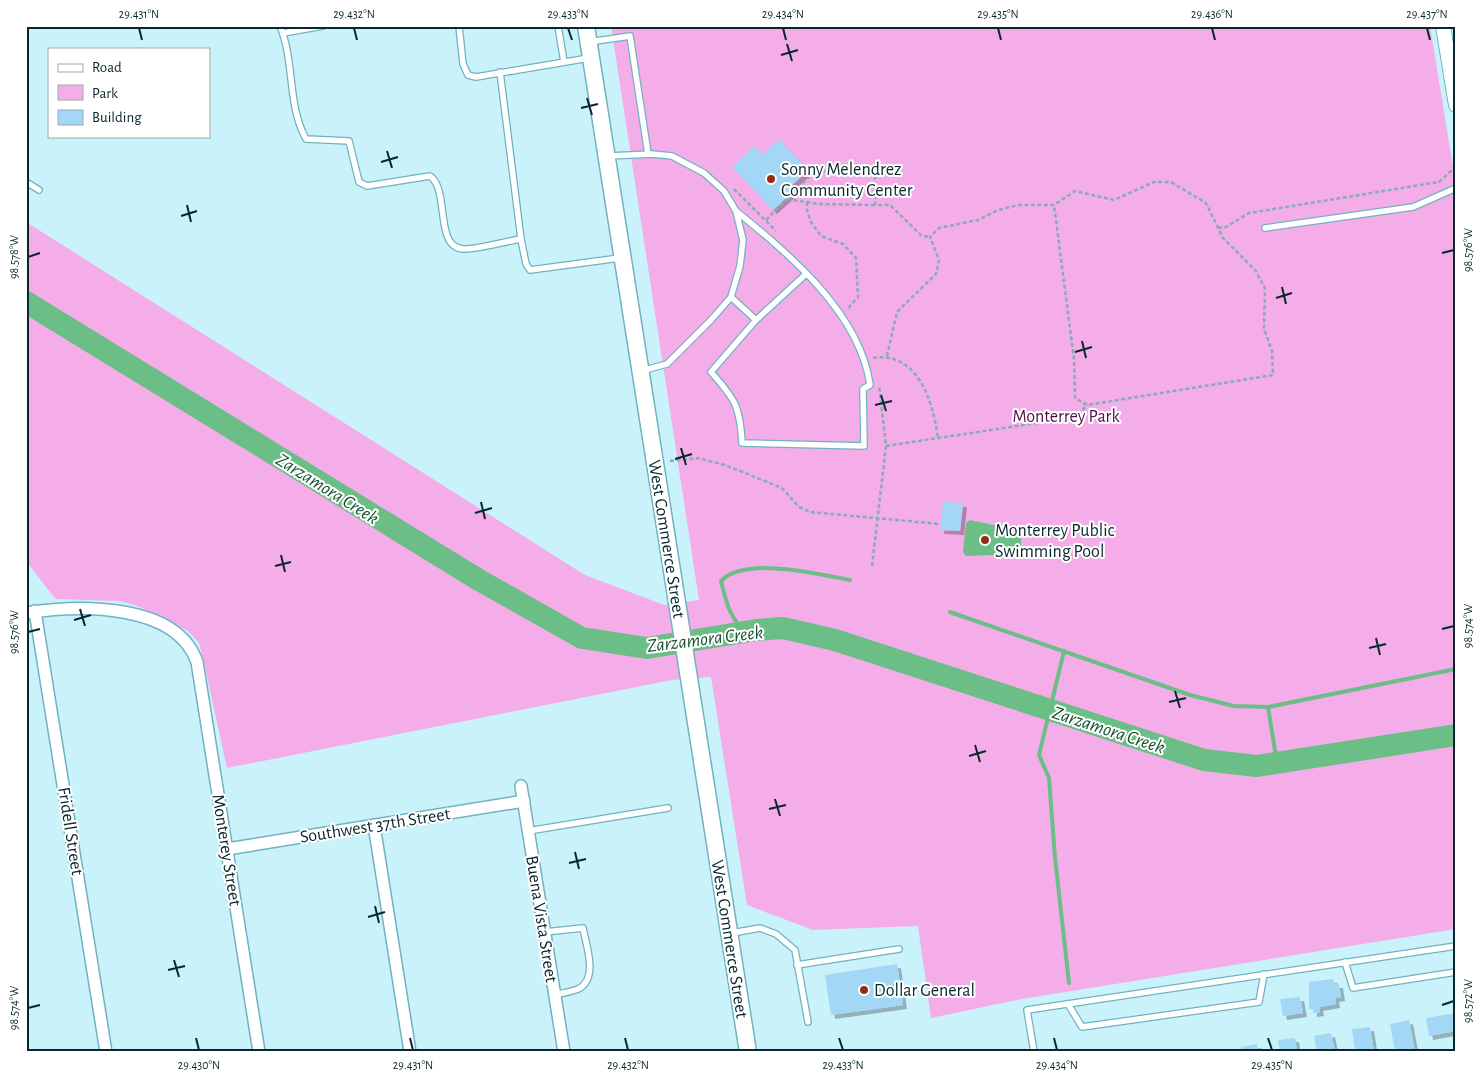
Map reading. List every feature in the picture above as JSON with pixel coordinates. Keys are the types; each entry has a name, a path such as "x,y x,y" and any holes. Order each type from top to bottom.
{"main road":[{"name":"West Commerce Street","path":"588,42 748,1052"}],"street":[{"path":"1443,26 1456,104"},
{"name":"Monterey Street","path":"31,612 83,607 123,612 160,625 177,634 193,650 197,662 259,1052"},
{"name":"Fridell Street","path":"31,612 106,1052"},
{"name":"Buena Vista Street","path":"521,786 564,1052"},
{"name":"Southwest 37th Street","path":"226,849 524,801"},
{"path":"374,825 410,1052"}],"lane":[{"path":"280,26 286,41 298,125 306,139 349,141 359,182 367,186 430,176 439,185 446,234 452,244 462,249 521,239"},
{"path":"283,33 323,26"},
{"path":"460,26 463,64 468,75 476,77 564,62 588,42 630,36 648,154"},
{"path":"558,26 564,62"},
{"path":"500,72 521,239 526,264 530,270 622,258"},
{"path":"606,156 648,154 672,156 704,173 724,191 736,211 743,240 740,266 731,297 667,364 640,372"},
{"path":"26,182 39,190"},
{"path":"1265,228 1413,207 1456,188"},
{"path":"736,211 781,248 806,274 845,322 868,369 870,385 863,389 864,446 742,443 741,424 733,397 711,372 756,320 806,274"},
{"path":"731,297 756,320"},
{"path":"528,831 668,808"},
{"path":"544,932 583,928 590,968 586,982 580,988 555,995"},
{"path":"729,933 760,928 776,934 795,950 808,1022"},
{"path":"1034,1052 1028,1010 1456,946"},
{"path":"798,965 899,949"},
{"path":"1345,962 1353,988 1456,972"},
{"path":"1068,1004 1082,1028 1259,1002 1264,974"}],"path":[{"path":"1218,228 1226,226 1249,212 1439,182 1456,166"},
{"path":"756,228 809,178 810,171 875,172 875,205"},
{"path":"886,446 1076,417 1087,405 1272,375 1272,351 1264,329 1265,288 1255,270 1232,250 1218,228 1206,203 1171,182 1154,182 1114,200 1075,191 1054,205 1018,205 998,210 978,220 939,228 930,237"},
{"path":"731,186 778,233"},
{"path":"787,199 807,202 890,205 922,236 930,237"},
{"path":"807,202 807,210 821,236 843,244 856,258 858,297 846,310"},
{"path":"1054,205 1074,359 1075,398 1087,405"},
{"path":"887,356 897,312 936,274 938,260 930,237"},
{"path":"840,302 850,316"},
{"path":"870,351 873,358 887,356 900,362 926,387 935,415 938,438"},
{"path":"872,566 886,446 884,413 878,378"},
{"path":"670,461 698,458 725,465 782,488 799,507 810,512 940,524"}],"green space":[{"name":"Monterrey Park","path":"611,26 1430,26 1456,185 1456,929 1022,999 931,1018 918,926 813,930 747,905 711,677 672,680 227,768 199,643 188,631 138,606 119,601 56,599 53,596 26,561 26,222 585,575 664,605 699,600"}],"shaded area":[{"path":"970,520 1022,531 1020,554 966,556 963,552 966,523"}],"building":[{"name":"Sonny Melendrez Community Center","path":"779,139 808,170 790,187 794,191 773,210 732,167 754,146 763,155"},
{"path":"943,502 963,503 960,531 940,530"},
{"name":"Dollar General","path":"897,964 903,1005 831,1015 825,975"},
{"path":"1333,979 1334,984 1339,984 1341,997 1335,998 1336,1004 1319,1007 1320,1012 1313,1013 1313,1009 1309,1009 1309,982"},
{"path":"1300,997 1303,1013 1283,1016 1280,999"},
{"path":"1456,1013 1456,1031 1429,1036 1426,1018"},
{"path":"1409,1020 1415,1052 1395,1052 1390,1024"},
{"path":"1370,1027 1374,1052 1355,1052 1352,1029"},
{"path":"1331,1033 1335,1052 1317,1052 1314,1036"},
{"path":"1295,1038 1297,1052 1280,1052 1278,1040"},
{"path":"1257,1044 1258,1052 1242,1052 1241,1047"}],"waterway":[{"name":"Zarzamora Creek","path":"26,302 479,580 582,638 647,648 756,630 783,628 835,640 1204,760 1257,766 1456,735"},
{"path":"746,631 732,615 721,581 732,574 747,569 764,568 802,571 850,580"},
{"path":"950,612 1190,695 1234,706 1268,707 1456,669"},
{"path":"1064,651 1039,755 1049,778 1055,858 1069,983"},
{"path":"1268,707 1277,763"}],"place":[{"name":"Sonny Melendrez Community Center","path":"771,179"},
{"name":"Monterrey Public Swimming Pool","path":"985,540"},
{"name":"Dollar General","path":"864,990"}]}
